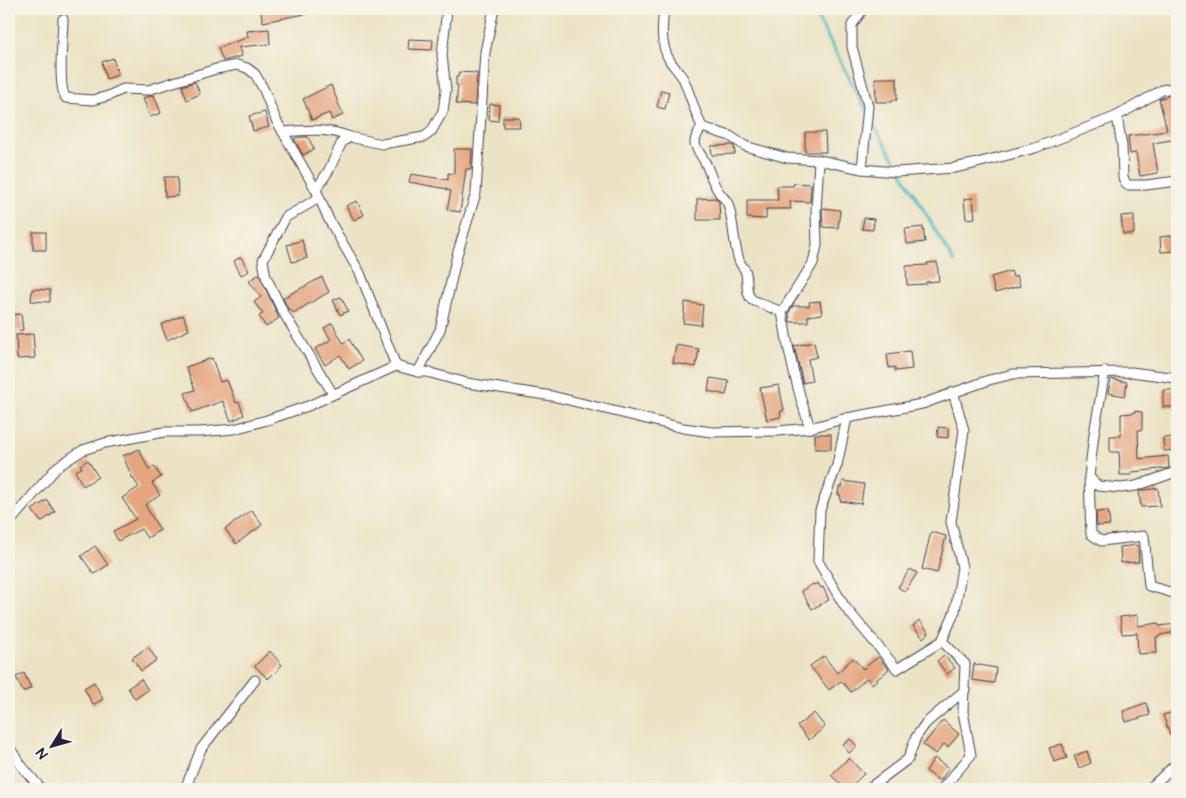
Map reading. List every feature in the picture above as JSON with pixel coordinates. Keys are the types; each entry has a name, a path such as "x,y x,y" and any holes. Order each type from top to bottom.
{"street":[{"path":"283,132 338,132 350,137 382,144 424,137 431,132 443,111 446,90 442,55 447,9"},
{"path":"418,372 440,330 457,254 476,193 485,52 494,9"},
{"path":"664,9 662,33 664,47 670,62 678,70 684,82 702,127"},
{"path":"862,169 868,106 852,46 852,25 863,9"},
{"path":"63,19 61,62 64,95 66,98 93,100 123,89 148,90 192,75 237,65 247,68 255,74 264,90 276,120 317,194 329,220 360,273 396,366"},
{"path":"702,127 730,136 745,146 787,158 819,160 862,169 896,172 954,168 1034,148 1117,116 1162,90 1177,87"},
{"path":"1117,116 1122,146 1124,178 1127,185 1146,185 1177,181"},
{"path":"702,127 696,136 694,145 703,158 718,192 727,202 739,262 745,270 749,296 752,300 782,312"},
{"path":"333,394 283,312 266,277 263,260 286,217 317,194 342,142 350,137"},
{"path":"810,428 798,392 786,340 782,312 813,263 817,244 816,211 819,160"},
{"path":"9,523 57,467 83,450 105,443 164,432 200,432 234,428 267,420 308,406 396,366 467,383 552,396 683,428 721,432 778,431 810,428 847,418 922,404 953,392 1014,374 1130,372 1172,379 1177,378"},
{"path":"1105,372 1094,434 1089,477 1091,534 1101,541 1144,536 1149,586 1177,594"},
{"path":"847,418 837,465 820,510 818,561 845,607 897,669 942,641 955,611 962,567 950,522 964,430 953,392"},
{"path":"1089,477 1098,486 1121,488 1136,486 1173,473"},
{"path":"942,641 965,664 963,712 971,755 942,789"},
{"path":"185,789 201,749 255,680"},
{"path":"868,789 908,759 916,737 926,723 965,690"},
{"path":"9,747 41,789"},
{"path":"1150,789 1177,763"}],"building":[{"path":"260,9 309,9 310,13 263,22"},
{"path":"269,29 270,44 239,47 242,56 223,61 218,48 248,37 247,31"},
{"path":"409,39 433,40 432,50 408,49"},
{"path":"113,58 118,75 106,79 102,62"},
{"path":"459,72 477,73 475,105 456,104 458,85 456,85 456,77 458,77"},
{"path":"875,78 897,78 897,100 892,100 892,102 876,102"},
{"path":"195,82 200,94 187,100 182,86"},
{"path":"331,85 343,115 332,120 329,113 312,120 303,99"},
{"path":"661,90 669,92 665,109 657,107"},
{"path":"1173,94 1177,113 1175,118 1177,139 1153,143 1158,173 1140,176 1136,153 1130,154 1128,136 1167,130 1159,99"},
{"path":"154,95 161,113 150,117 143,98"},
{"path":"490,104 499,105 498,121 489,120"},
{"path":"265,112 269,127 253,131 249,116"},
{"path":"503,117 519,117 520,127 503,127"},
{"path":"805,132 825,132 826,152 805,152"},
{"path":"308,137 314,149 303,155 294,139"},
{"path":"711,146 734,146 735,154 712,155"},
{"path":"454,149 472,149 471,169 466,169 460,212 447,210 451,191 409,182 411,174 448,180 448,173 454,174"},
{"path":"164,177 177,177 178,196 165,197"},
{"path":"794,183 811,184 810,202 790,201 791,209 766,209 766,219 747,218 747,200 778,200 777,186 793,186"},
{"path":"716,198 719,202 720,220 697,220 697,199"},
{"path":"973,198 975,218 966,219 964,199"},
{"path":"357,201 364,215 354,220 346,206"},
{"path":"822,208 840,210 838,228 823,227"},
{"path":"1134,215 1134,234 1123,234 1121,216"},
{"path":"864,218 874,219 873,230 862,229"},
{"path":"923,227 925,242 907,244 905,229"},
{"path":"33,232 46,232 46,250 33,250"},
{"path":"1177,235 1177,251 1161,252 1160,237"},
{"path":"302,240 307,258 292,262 287,245"},
{"path":"241,257 249,271 241,275 234,261"},
{"path":"937,262 939,281 907,285 906,266 928,265 927,263"},
{"path":"1011,271 1013,277 1017,275 1020,286 995,293 991,277"},
{"path":"259,274 279,318 266,327 259,316 263,314 254,302 261,297 249,281"},
{"path":"322,277 329,292 293,313 291,309 289,311 283,298"},
{"path":"32,289 50,290 50,302 31,301"},
{"path":"341,297 348,311 340,315 333,300"},
{"path":"820,301 822,314 808,316 808,322 790,322 789,312 793,306 810,306 809,302"},
{"path":"685,302 703,305 701,325 683,323"},
{"path":"21,314 23,330 9,331 9,315"},
{"path":"183,315 189,330 167,340 161,325"},
{"path":"332,323 343,343 349,339 362,361 349,369 340,355 325,365 315,349 331,340 324,328"},
{"path":"33,334 35,358 17,359 16,335"},
{"path":"814,342 817,357 808,359 812,381 803,383 794,346"},
{"path":"676,345 699,349 696,367 673,363"},
{"path":"910,351 912,369 895,371 895,367 889,368 887,354"},
{"path":"212,358 220,382 227,380 236,403 239,402 244,415 231,421 223,401 192,412 185,393 195,390 186,367"},
{"path":"710,378 729,381 726,395 708,391"},
{"path":"1111,379 1127,382 1125,396 1108,393"},
{"path":"779,385 784,410 781,411 780,417 767,420 760,388"},
{"path":"1163,390 1175,390 1176,407 1163,407"},
{"path":"1134,411 1142,412 1142,430 1138,430 1139,459 1168,456 1169,468 1132,472 1132,475 1120,475 1119,452 1110,452 1110,436 1121,436 1121,414 1134,413"},
{"path":"938,427 948,428 948,438 937,437"},
{"path":"815,434 831,434 831,449 815,449"},
{"path":"1177,437 1177,450 1164,451 1163,438"},
{"path":"139,449 149,470 154,466 161,477 152,483 160,495 145,505 160,530 147,538 141,529 118,541 113,531 136,519 122,498 139,487 132,477 123,456"},
{"path":"88,460 98,477 83,486 75,471 82,468 80,465"},
{"path":"843,481 864,484 861,504 840,501 841,495 838,495 839,487 842,487"},
{"path":"1158,488 1160,506 1141,507 1139,491"},
{"path":"47,500 55,512 41,522 32,510"},
{"path":"252,510 262,525 236,544 225,529"},
{"path":"1108,511 1110,525 1097,526 1096,512"},
{"path":"931,532 946,536 937,573 922,569"},
{"path":"1138,545 1139,562 1121,563 1120,547"},
{"path":"95,546 108,565 94,574 81,556"},
{"path":"910,569 917,573 905,592 898,587"},
{"path":"818,583 821,588 823,587 829,600 812,609 801,591"},
{"path":"1138,615 1138,626 1158,623 1159,626 1177,624 1177,632 1156,637 1157,653 1138,654 1137,633 1122,634 1120,617"},
{"path":"919,620 929,632 923,638 913,626"},
{"path":"148,647 157,660 141,671 132,658"},
{"path":"270,651 282,665 268,679 255,666"},
{"path":"944,655 955,668 947,674 937,661"},
{"path":"824,656 837,673 853,658 863,669 878,657 889,669 872,684 867,678 851,692 841,681 829,690 810,666"},
{"path":"974,664 996,668 994,683 972,680"},
{"path":"24,673 31,688 23,692 16,677"},
{"path":"141,679 148,690 135,699 128,688"},
{"path":"94,682 103,699 93,705 84,688"},
{"path":"1146,703 1150,715 1126,722 1123,711"},
{"path":"1177,711 1177,736 1171,738 1163,715"},
{"path":"814,713 825,727 809,740 797,726"},
{"path":"943,720 959,734 948,747 944,744 936,754 923,745"},
{"path":"850,739 857,746 849,753 843,745"},
{"path":"1062,744 1067,758 1054,762 1049,748"},
{"path":"1087,751 1091,763 1079,768 1074,756"},
{"path":"849,758 864,774 848,789 845,789 831,775"},
{"path":"934,758 949,768 940,781 926,771"}],"waterway":[{"path":"813,9 866,110"},
{"path":"870,118 954,262"}]}
